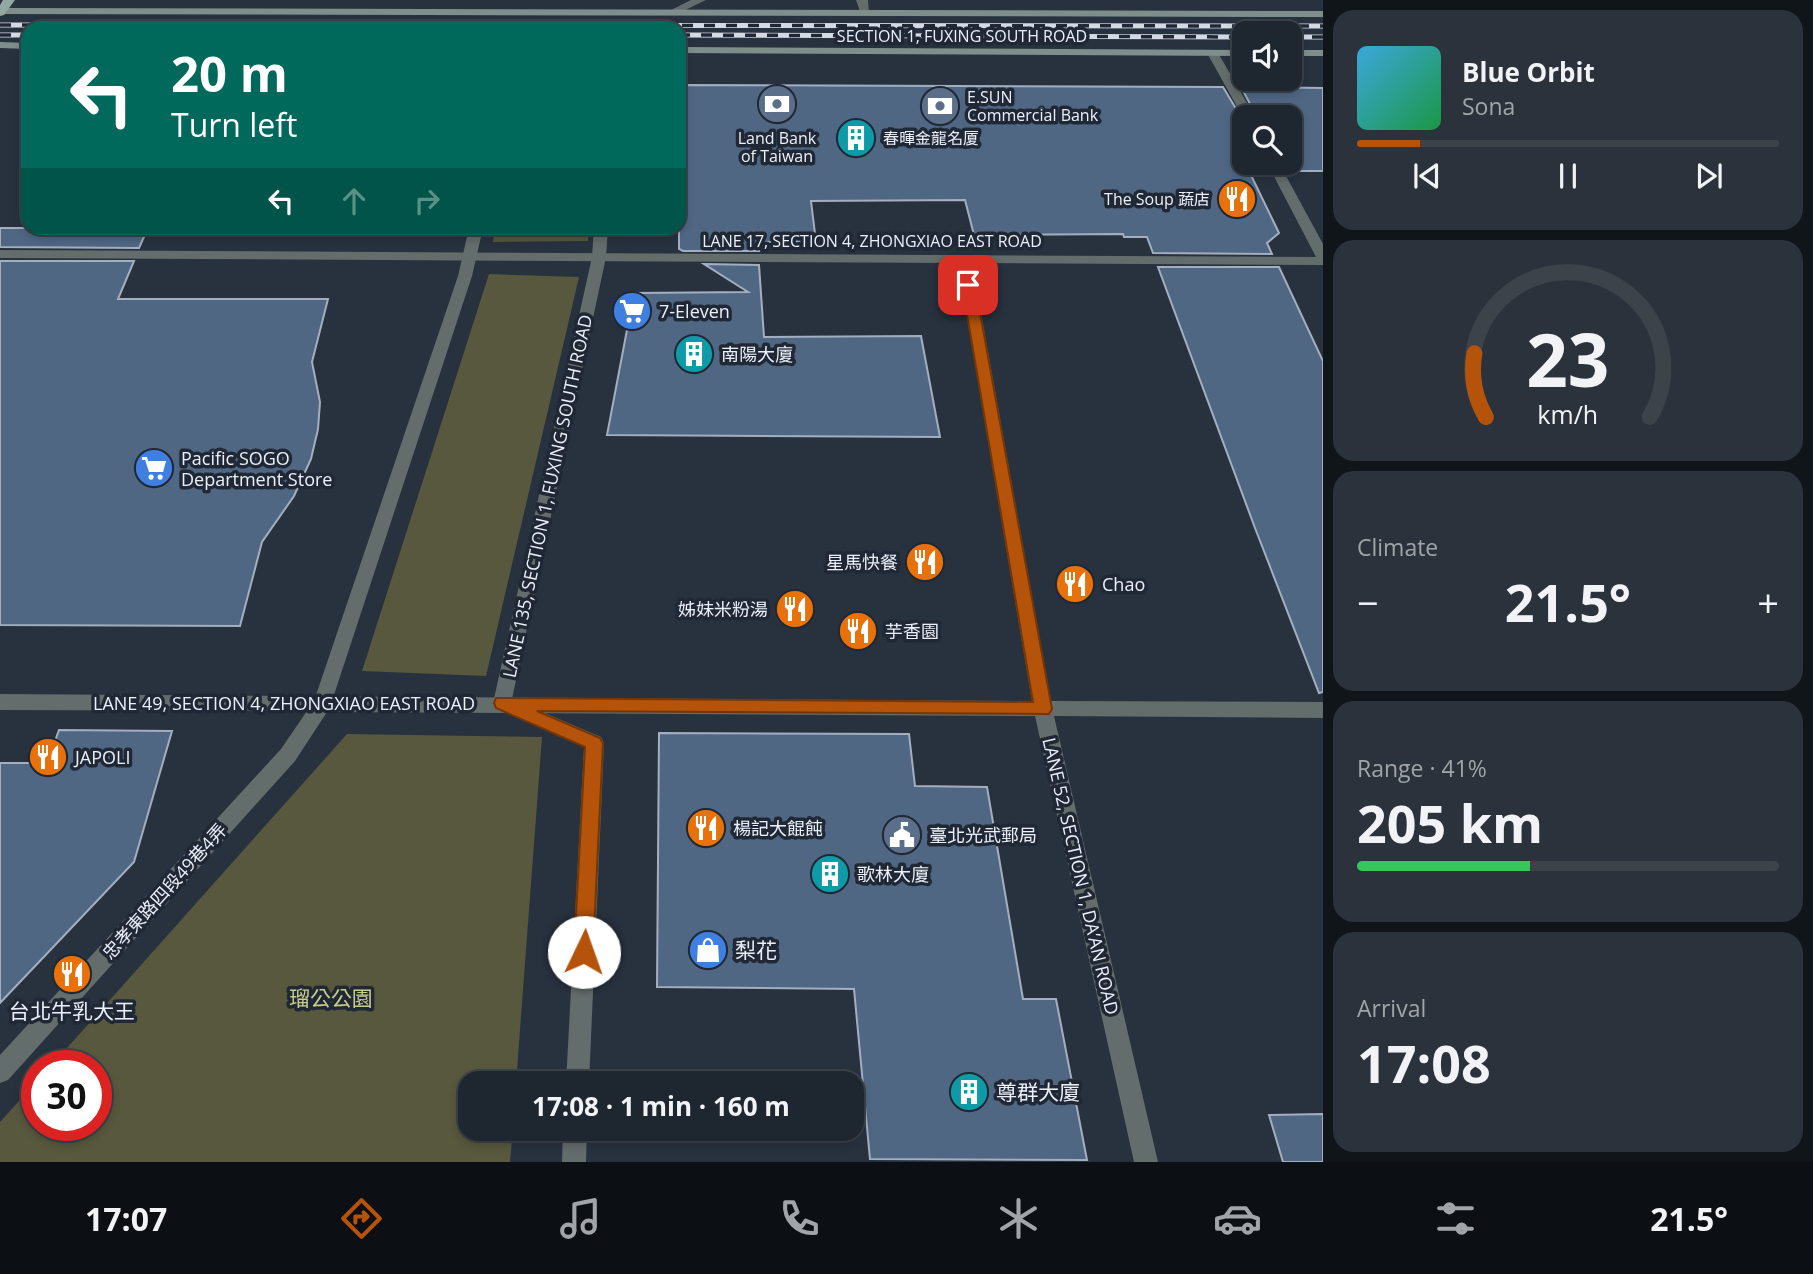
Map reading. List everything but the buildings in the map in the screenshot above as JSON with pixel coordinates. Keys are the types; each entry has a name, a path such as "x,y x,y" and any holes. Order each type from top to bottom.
{"main road":[{"path":"1,12 9,0"},
{"name":"SECTION 1, FUXING SOUTH ROAD","path":"1,12 675,11 864,6 1323,14"},
{"path":"0,45 21,46"},
{"name":"SECTION 1, FUXING SOUTH ROAD","path":"686,50 1232,53"},
{"path":"1302,53 1323,53"}],"street":[{"path":"675,11 700,0"},
{"path":"1213,53 1242,105"},
{"path":"1279,175 1323,259"},
{"path":"322,704 471,257 475,235"},
{"name":"LANE 135, SECTION 1, FUXING SOUTH ROAD","path":"502,703 599,257 601,235"},
{"name":"LANE 17, SECTION 4, ZHONGXIAO EAST ROAD","path":"0,254 1323,259"},
{"name":"LANE 52, SECTION 1, DA’AN ROAD","path":"964,259 1043,709 1146,1162"},
{"name":"LANE 49, SECTION 4, ZHONGXIAO EAST ROAD","path":"0,702 1323,710"},
{"path":"502,703 594,743 578,1071"},
{"name":"忠孝東路四段49巷4弄","path":"0,1072 288,755 322,704"},
{"path":"573,1162 574,1141"}],"green space":[{"path":"494,235 588,235 588,241 493,242"},
{"path":"489,274 579,277 486,676 362,671"},
{"name":"瑠公公園","path":"347,734 542,737 517,1071 458,1071 458,1141 512,1141 510,1162 0,1162 0,1122 21,1099 21,1141 112,1141 112,1050 65,1050"}],"railway":[{"path":"0,25 21,25"},
{"path":"686,26 1323,26"},
{"path":"0,35 21,35"},
{"path":"686,35 1232,37"},
{"path":"1302,37 1323,37"}],"place":[{"name":"Land Bank of Taiwan","path":"777,104"},
{"name":"E.SUN Commercial Bank","path":"940,106"},
{"name":"春暉金龍名厦","path":"856,138"},
{"name":"The Soup 蔬店","path":"1237,199"},
{"name":"7-Eleven","path":"632,311"},
{"name":"南陽大廈","path":"694,354"},
{"name":"Pacific SOGO Department Store","path":"154,468"},
{"name":"星馬快餐","path":"925,562"},
{"name":"Chao","path":"1075,584"},
{"name":"姊妹米粉湯","path":"795,609"},
{"name":"芋香園","path":"858,631"},
{"name":"JAPOLI","path":"48,757"},
{"name":"楊記大餛飩","path":"706,828"},
{"name":"臺北光武郵局","path":"902,835"},
{"name":"歌林大廈","path":"830,874"},
{"name":"梨花","path":"708,950"},
{"name":"台北牛乳大王","path":"72,974"},
{"name":"尊群大廈","path":"969,1092"}],"route":[{"path":"584,952 594,743 502,703 1043,709 968,285"}]}
